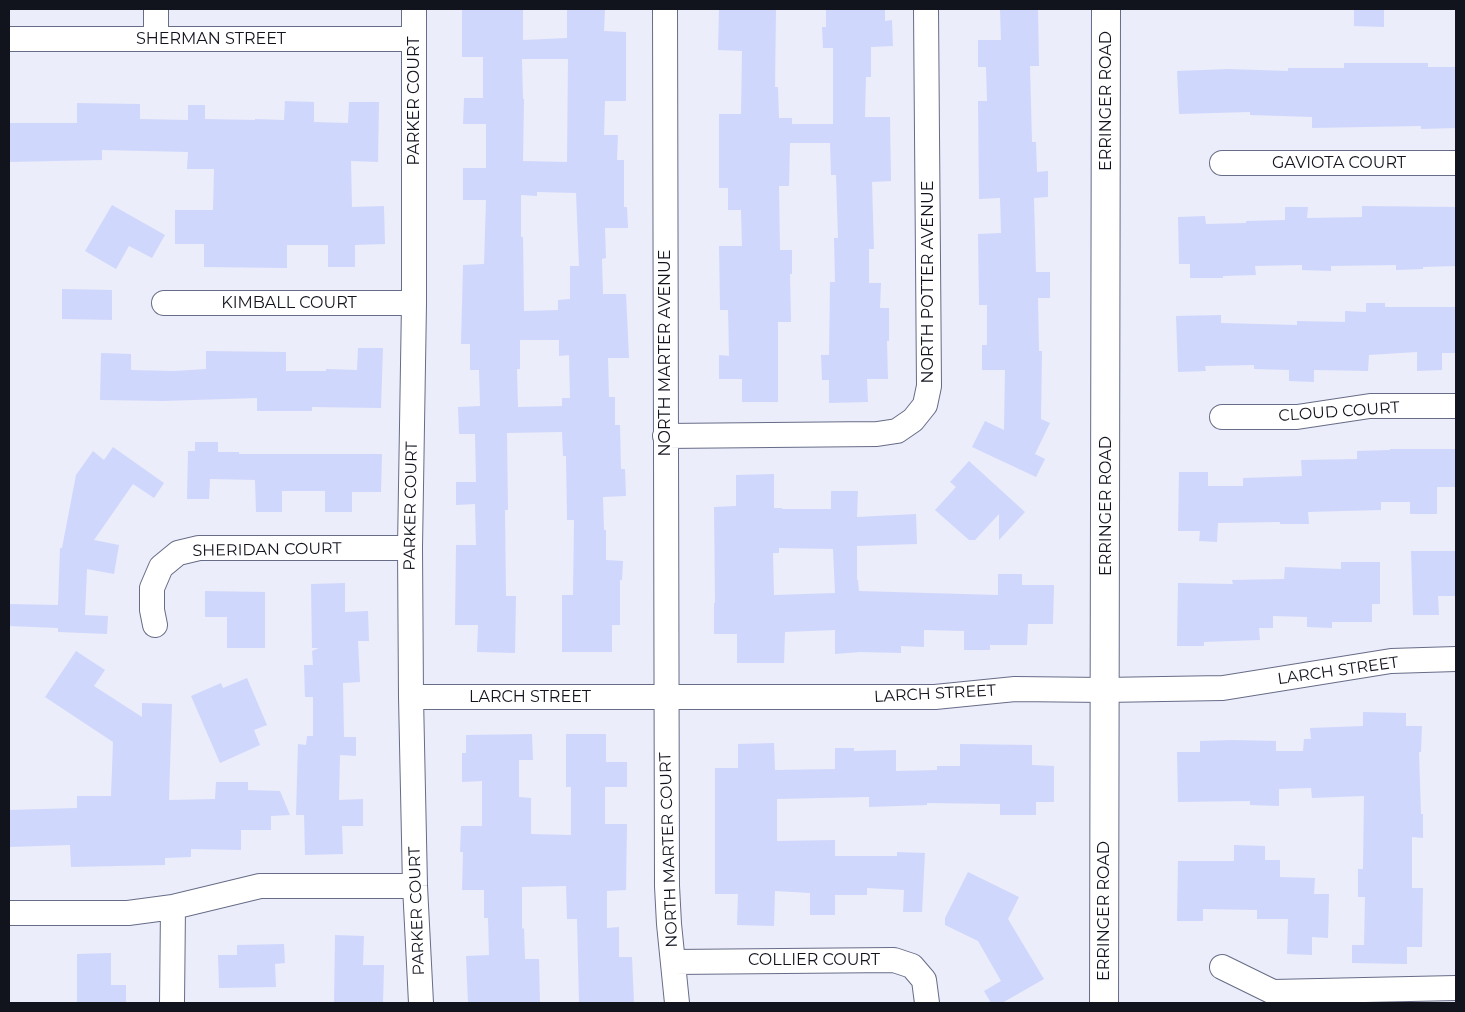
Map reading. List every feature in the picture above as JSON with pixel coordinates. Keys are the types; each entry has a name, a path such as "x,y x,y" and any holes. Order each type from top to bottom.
{"main road":[{"name":"ERRINGER ROAD","path":"1104,1003 1106,9"}],"street":[{"path":"156,9 156,39"},
{"name":"PARKER COURT","path":"414,9 414,302 410,548 411,697 415,886 421,1003"},
{"name":"NORTH MARTER AVENUE","path":"665,9 665,697"},
{"name":"NORTH POTTER AVENUE","path":"665,436 877,434 897,431 913,420 924,405 929,386 926,9"},
{"name":"SHERMAN STREET","path":"9,39 414,39"},
{"name":"GAVIOTA COURT","path":"1222,163 1456,163"},
{"name":"KIMBALL COURT","path":"164,303 414,302"},
{"name":"CLOUD COURT","path":"1222,417 1297,417 1370,406 1456,406"},
{"name":"SHERIDAN COURT","path":"155,625 152,610 152,588 161,567 178,553 199,548 410,548"},
{"name":"LARCH STREET","path":"411,697 936,697 1015,689 1223,688 1391,661 1456,659"},
{"name":"NORTH MARTER COURT","path":"665,697 667,886 677,1003"},
{"path":"9,913 128,913 172,907 260,886 415,886"},
{"path":"172,907 172,1003"},
{"name":"COLLIER COURT","path":"673,962 894,960 912,966 924,980 927,1003"},
{"path":"1222,967 1273,992 1456,988"}],"building":[{"path":"462,9 523,9 523,40 567,38 567,9 605,9 604,31 626,32 626,101 605,101 604,135 618,135 617,160 624,160 624,207 627,207 628,228 605,228 606,258 602,259 603,294 626,294 629,358 608,358 609,397 615,397 615,425 620,425 621,469 625,469 626,496 603,497 606,560 623,561 622,580 620,580 620,625 612,625 612,652 562,652 562,595 573,595 574,520 567,520 566,456 563,456 562,432 507,433 508,510 505,510 506,596 516,596 515,653 477,652 478,625 455,625 456,545 476,545 475,504 456,505 456,482 476,482 475,434 459,434 458,407 480,406 479,370 470,370 470,344 461,344 463,265 484,264 486,200 463,200 463,168 486,168 486,124 463,124 464,98 483,98 483,57 462,57","holes":["522,59 568,59 567,162 523,161 524,99","537,192 576,193 579,266 570,266 570,299 558,300 558,310 524,311 521,195 537,196","520,340 559,340 559,356 569,355 570,398 562,398 562,406 518,407 517,369 520,369"]},
{"path":"719,9 776,9 775,87 778,87 779,118 792,118 792,124 833,124 833,48 823,48 822,27 826,27 826,9 885,9 885,21 892,20 893,46 871,47 871,77 866,77 865,117 890,117 891,181 872,182 874,249 869,249 869,283 881,283 880,308 889,308 889,341 887,341 888,379 867,379 868,402 829,403 829,380 822,380 821,355 829,355 830,282 835,282 834,238 838,238 836,175 831,175 830,143 790,143 789,186 779,186 780,250 792,250 792,274 790,274 791,322 778,322 778,402 742,402 742,379 719,379 719,355 729,356 728,310 720,310 719,246 742,246 741,210 728,210 728,188 719,188 719,114 741,114 742,51 718,50"},
{"path":"1354,9 1384,9 1384,27 1354,26"},
{"path":"1000,10 1038,10 1039,66 1030,66 1032,142 1036,142 1037,172 1048,171 1048,197 1034,198 1036,272 1050,272 1050,298 1038,298 1039,351 1042,351 1041,419 1050,423 1035,454 1045,459 1036,477 972,447 985,421 1004,430 1005,370 982,370 982,345 987,345 987,305 979,305 978,234 1001,233 1000,198 979,199 978,101 987,101 986,67 978,67 978,40 1001,40"},
{"path":"1344,63 1428,63 1428,67 1456,67 1456,128 1421,129 1421,126 1312,128 1312,117 1250,115 1250,112 1179,114 1177,71 1228,69 1288,71 1288,68 1344,68"},
{"path":"285,101 314,102 314,122 348,123 349,102 379,102 378,162 351,161 352,207 384,206 385,244 355,245 355,267 328,267 328,245 287,245 287,268 204,267 204,244 175,244 175,210 213,210 214,169 187,169 188,152 102,150 102,160 9,162 9,123 77,123 77,103 140,104 140,119 188,120 188,105 205,105 205,119 284,120"},
{"path":"112,205 165,235 152,258 129,246 116,269 85,251"},
{"path":"1362,206 1456,207 1456,266 1396,270 1396,265 1331,266 1331,271 1302,270 1302,265 1255,266 1256,275 1190,278 1190,264 1179,264 1178,217 1205,216 1206,224 1285,220 1285,207 1308,207 1307,218 1362,217"},
{"path":"62,289 112,290 112,320 62,319"},
{"path":"1366,303 1385,303 1385,307 1456,307 1456,353 1442,353 1442,370 1417,371 1417,352 1369,355 1368,371 1314,370 1314,382 1289,381 1289,370 1254,369 1254,365 1205,366 1206,371 1178,372 1176,316 1221,315 1221,323 1297,325 1297,321 1345,322 1345,311 1366,312"},
{"path":"358,348 383,348 381,408 312,407 312,411 257,411 257,398 163,401 100,400 101,353 131,354 131,370 174,371 206,369 206,351 286,352 286,371 326,371 326,369 357,370"},
{"path":"195,442 218,442 218,452 239,452 239,454 382,454 381,492 352,492 352,512 325,512 325,491 282,491 282,512 256,512 255,480 210,479 209,499 187,499 188,451 195,451"},
{"path":"113,447 164,483 154,498 133,484 94,540 119,545 114,574 87,569 85,615 108,616 107,634 58,632 58,628 9,626 9,604 58,605 60,548 62,548 76,475 93,451 104,460"},
{"path":"1456,449 1456,487 1437,487 1437,514 1410,514 1410,502 1381,502 1381,510 1308,512 1309,524 1280,524 1280,522 1218,523 1217,542 1199,541 1200,531 1178,531 1179,472 1208,472 1208,486 1243,486 1243,478 1302,476 1301,460 1357,459 1357,451"},
{"path":"969,461 1025,512 999,540 999,514 975,540 969,540 935,510 956,487 950,482"},
{"path":"774,474 774,508 831,509 831,491 858,491 857,517 916,514 917,544 857,546 857,580 859,591 998,595 998,574 1022,574 1022,585 1054,585 1053,624 1028,624 1027,645 990,645 990,650 964,650 964,631 924,630 924,647 901,646 901,653 860,652 835,654 835,630 785,632 784,663 737,663 737,634 714,634 714,507 736,506 736,475","holes":["779,548 833,549 835,593 774,595 773,553 779,553"]},
{"path":"1411,551 1456,551 1456,596 1438,596 1439,615 1413,615"},
{"path":"1341,562 1380,562 1380,604 1372,604 1372,622 1332,622 1332,628 1307,627 1307,617 1273,616 1273,628 1259,628 1260,640 1204,642 1204,646 1177,646 1178,583 1233,584 1232,580 1284,579 1285,567 1341,569"},
{"path":"345,583 345,612 368,611 369,641 358,641 360,682 343,683 344,737 356,737 356,756 340,755 339,800 363,799 363,826 342,826 343,854 305,855 304,815 296,815 298,744 306,745 307,736 313,736 313,697 305,697 304,665 313,665 312,651 319,648 312,648 311,584"},
{"path":"205,591 265,592 265,648 227,648 227,617 205,617"},
{"path":"76,651 105,670 94,686 142,717 142,703 172,704 169,800 215,799 216,782 248,782 248,790 280,791 290,815 271,816 271,830 241,830 241,850 191,849 191,857 165,858 165,865 71,867 70,845 9,847 9,810 77,808 77,796 111,796 113,742 45,697"},
{"path":"247,678 267,725 254,730 260,745 220,763 191,696 221,683 223,688"},
{"path":"1363,712 1406,713 1406,726 1422,726 1421,752 1419,752 1423,838 1412,837 1412,888 1423,888 1422,947 1407,947 1407,964 1352,963 1352,945 1364,945 1365,897 1358,897 1358,869 1363,869 1364,796 1312,798 1311,788 1279,789 1279,806 1250,805 1250,801 1178,802 1177,752 1200,752 1200,741 1233,740 1276,741 1276,751 1303,751 1304,739 1311,739 1310,728 1363,726"},
{"path":"532,734 533,760 519,760 519,797 531,798 531,834 571,835 571,787 566,787 566,734 606,734 606,762 627,762 627,787 605,787 605,824 627,824 626,890 607,891 607,928 619,927 619,957 632,957 634,1003 579,1003 577,919 567,919 566,886 522,887 522,929 524,928 525,959 539,959 540,1003 468,1003 466,956 489,955 488,918 484,918 484,890 462,890 463,852 460,852 461,826 482,826 482,781 462,782 462,753 466,753 466,735"},
{"path":"774,743 775,770 835,769 835,748 854,748 854,751 896,750 896,771 937,770 937,766 960,766 960,744 1032,745 1032,765 1054,766 1054,802 1036,802 1036,815 1000,815 1000,804 927,803 927,805 869,807 869,797 777,799 777,841 835,840 835,856 897,856 897,852 925,853 922,912 903,912 904,890 867,888 867,895 835,895 835,915 810,915 810,893 775,891 774,926 737,925 738,894 715,894 715,768 738,768 738,744"},
{"path":"1234,845 1265,846 1265,860 1280,860 1280,877 1315,878 1314,894 1329,894 1328,938 1312,937 1312,955 1287,954 1288,919 1257,919 1257,910 1203,909 1203,921 1177,921 1178,861 1234,861"},
{"path":"968,872 1019,897 1008,919 1044,979 1002,1003 991,1003 984,991 1001,981 978,941 945,925 945,918"},
{"path":"335,935 364,936 363,965 384,965 383,1003 334,1003"},
{"path":"284,944 285,963 275,964 276,987 219,988 218,955 237,955 237,945"},
{"path":"111,953 111,985 126,985 126,1003 77,1003 77,954"}]}
